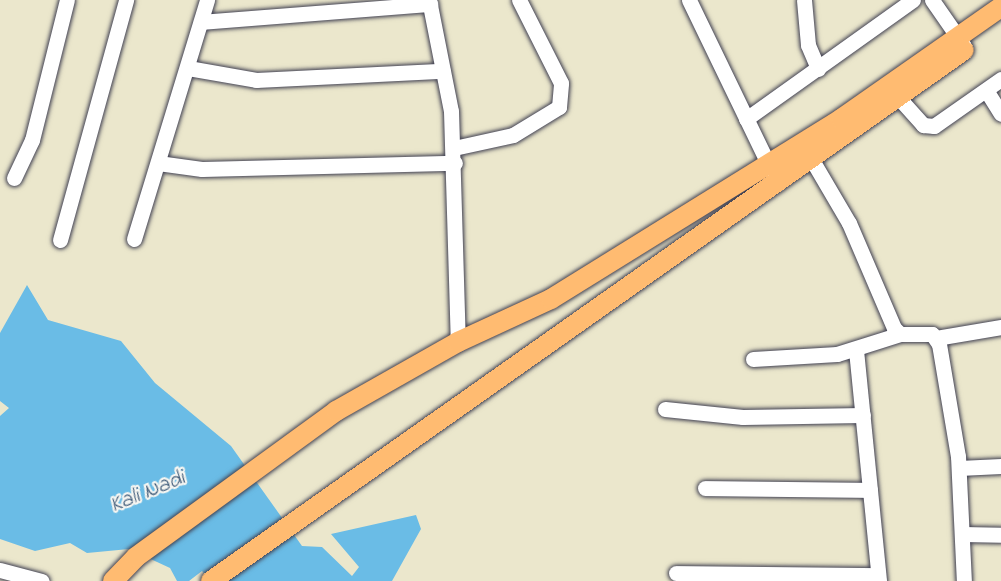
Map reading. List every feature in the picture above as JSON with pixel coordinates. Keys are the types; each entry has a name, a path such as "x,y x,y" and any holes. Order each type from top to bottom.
{"main road":[{"path":"211,581 340,486 778,184 898,98 1001,7"},
{"path":"113,581 136,557 336,411 459,342 551,299 962,43 1001,23"}],"street":[{"path":"14,178 34,131 67,0"},
{"path":"60,240 126,0"},
{"path":"134,239 207,0"},
{"path":"158,163 201,169 454,155 513,135 559,107 561,83 519,0"},
{"path":"689,0 778,184"},
{"path":"804,0 808,45 818,69"},
{"path":"746,119 913,0"},
{"path":"932,0 962,43"},
{"path":"201,22 430,2 443,71 454,155 452,282 459,342"},
{"path":"188,68 256,80 443,71"},
{"path":"898,98 924,125 934,126 1001,79"},
{"path":"986,90 1001,114"},
{"path":"812,160 849,223 890,322 900,334"},
{"path":"753,359 856,350 900,334 936,338 1001,327"},
{"path":"936,338 959,468 964,581"},
{"path":"676,573 878,578 856,350"},
{"path":"665,409 743,417 863,415"},
{"path":"959,468 1001,466"},
{"path":"705,488 870,490"},
{"path":"962,534 1001,536"},
{"path":"0,570 42,581"}],"water":[{"name":"Kali Nadi","path":"27,285 48,320 121,341 155,383 231,446 302,546 322,547 352,576 359,567 331,534 416,515 421,529 392,581 211,581 202,571 189,581 177,581 170,568 129,549 87,553 70,543 35,551 0,539 0,416 9,408 0,401 0,333"}]}
